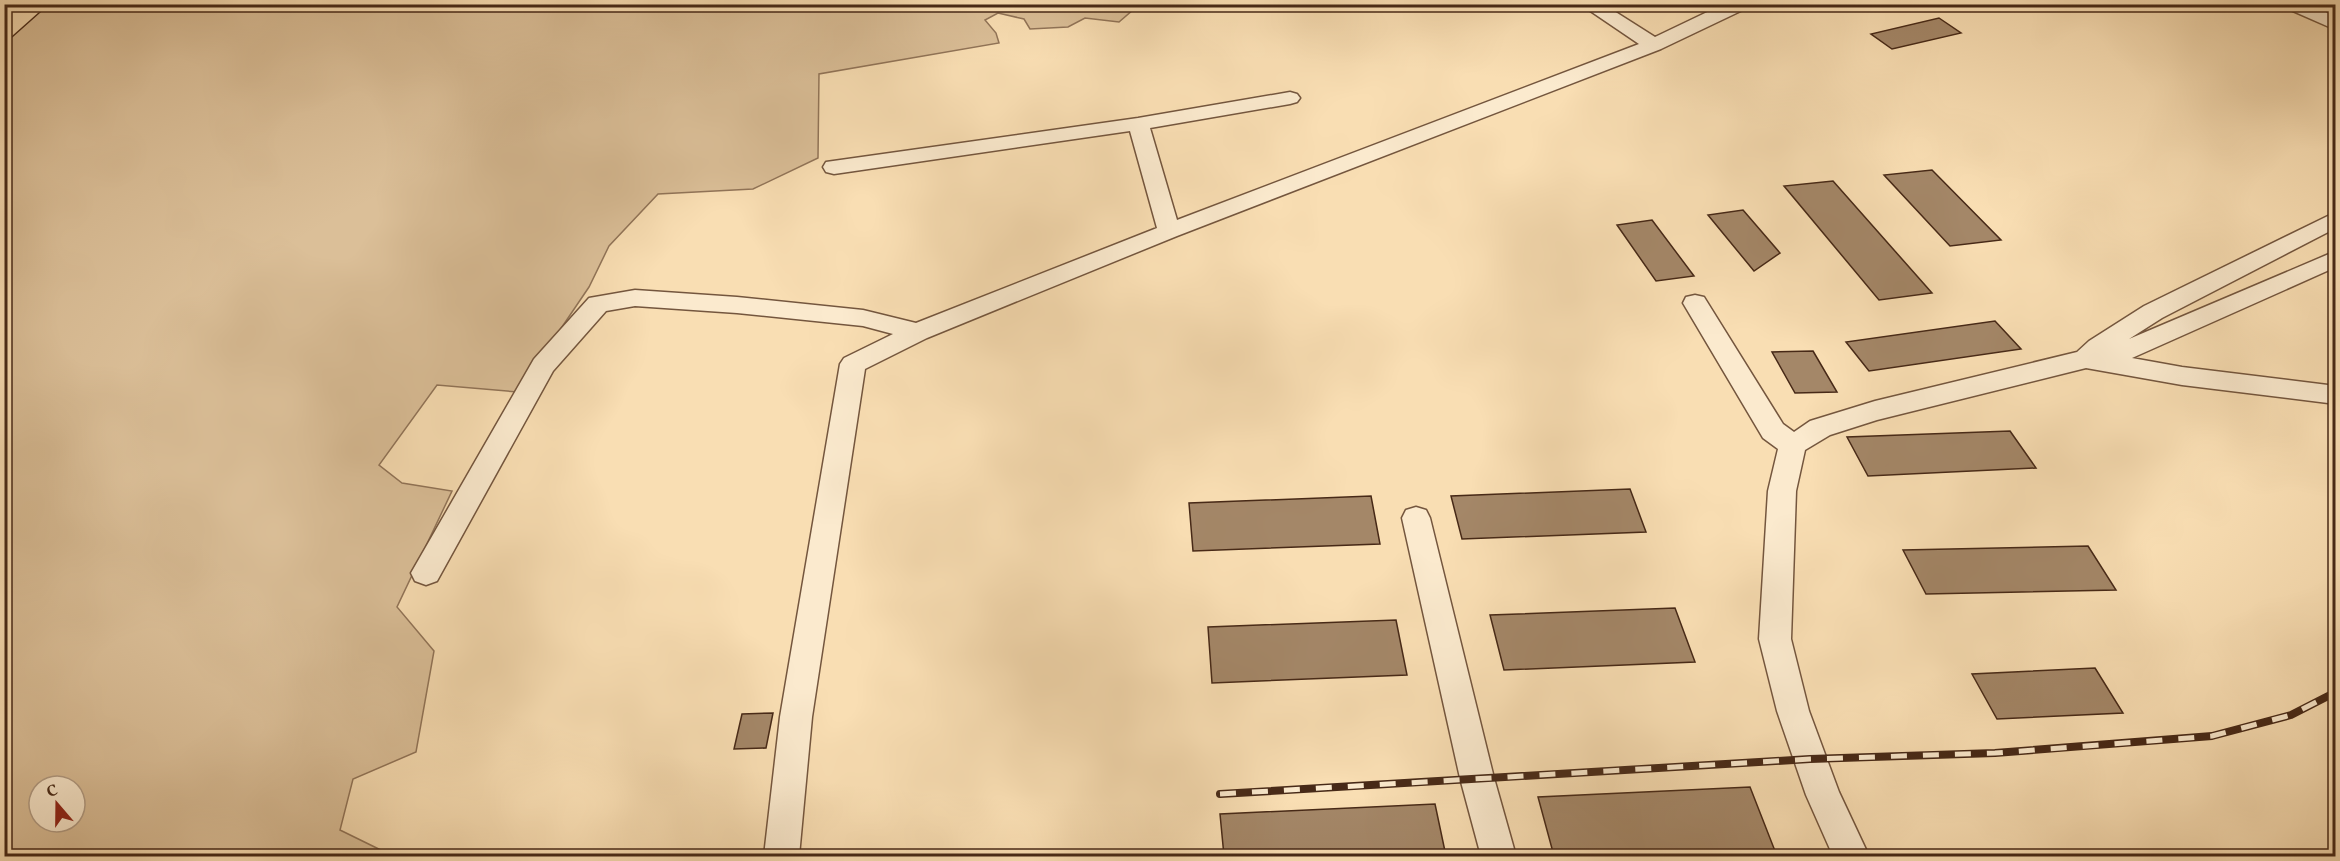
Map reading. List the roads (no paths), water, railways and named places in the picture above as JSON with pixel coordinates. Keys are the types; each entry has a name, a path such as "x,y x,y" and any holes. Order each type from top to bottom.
{"main road":[{"path":"4,31 38,4"}],"street":[{"path":"1589,4 1654,45"},
{"path":"782,856 796,717 853,364 918,332 1169,231 1654,45 1740,4"},
{"path":"2293,4 2336,24"},
{"path":"834,167 1138,124 1290,98"},
{"path":"1138,124 1169,231"},
{"path":"2086,359 2098,347 2153,312 2336,219"},
{"path":"1851,856 1823,795 1793,711 1775,639 1782,491 1793,445 1820,428 1875,411 2120,352 2336,258"},
{"path":"426,573 543,365 598,304 635,298 737,305 863,318 918,332"},
{"path":"1695,303 1773,431 1793,445"},
{"path":"2086,359 2182,376 2336,395"},
{"path":"1416,518 1477,778 1499,856"}],"railway":[{"path":"1220,794 1810,759 1995,753 2212,736 2291,715 2336,692"}]}
